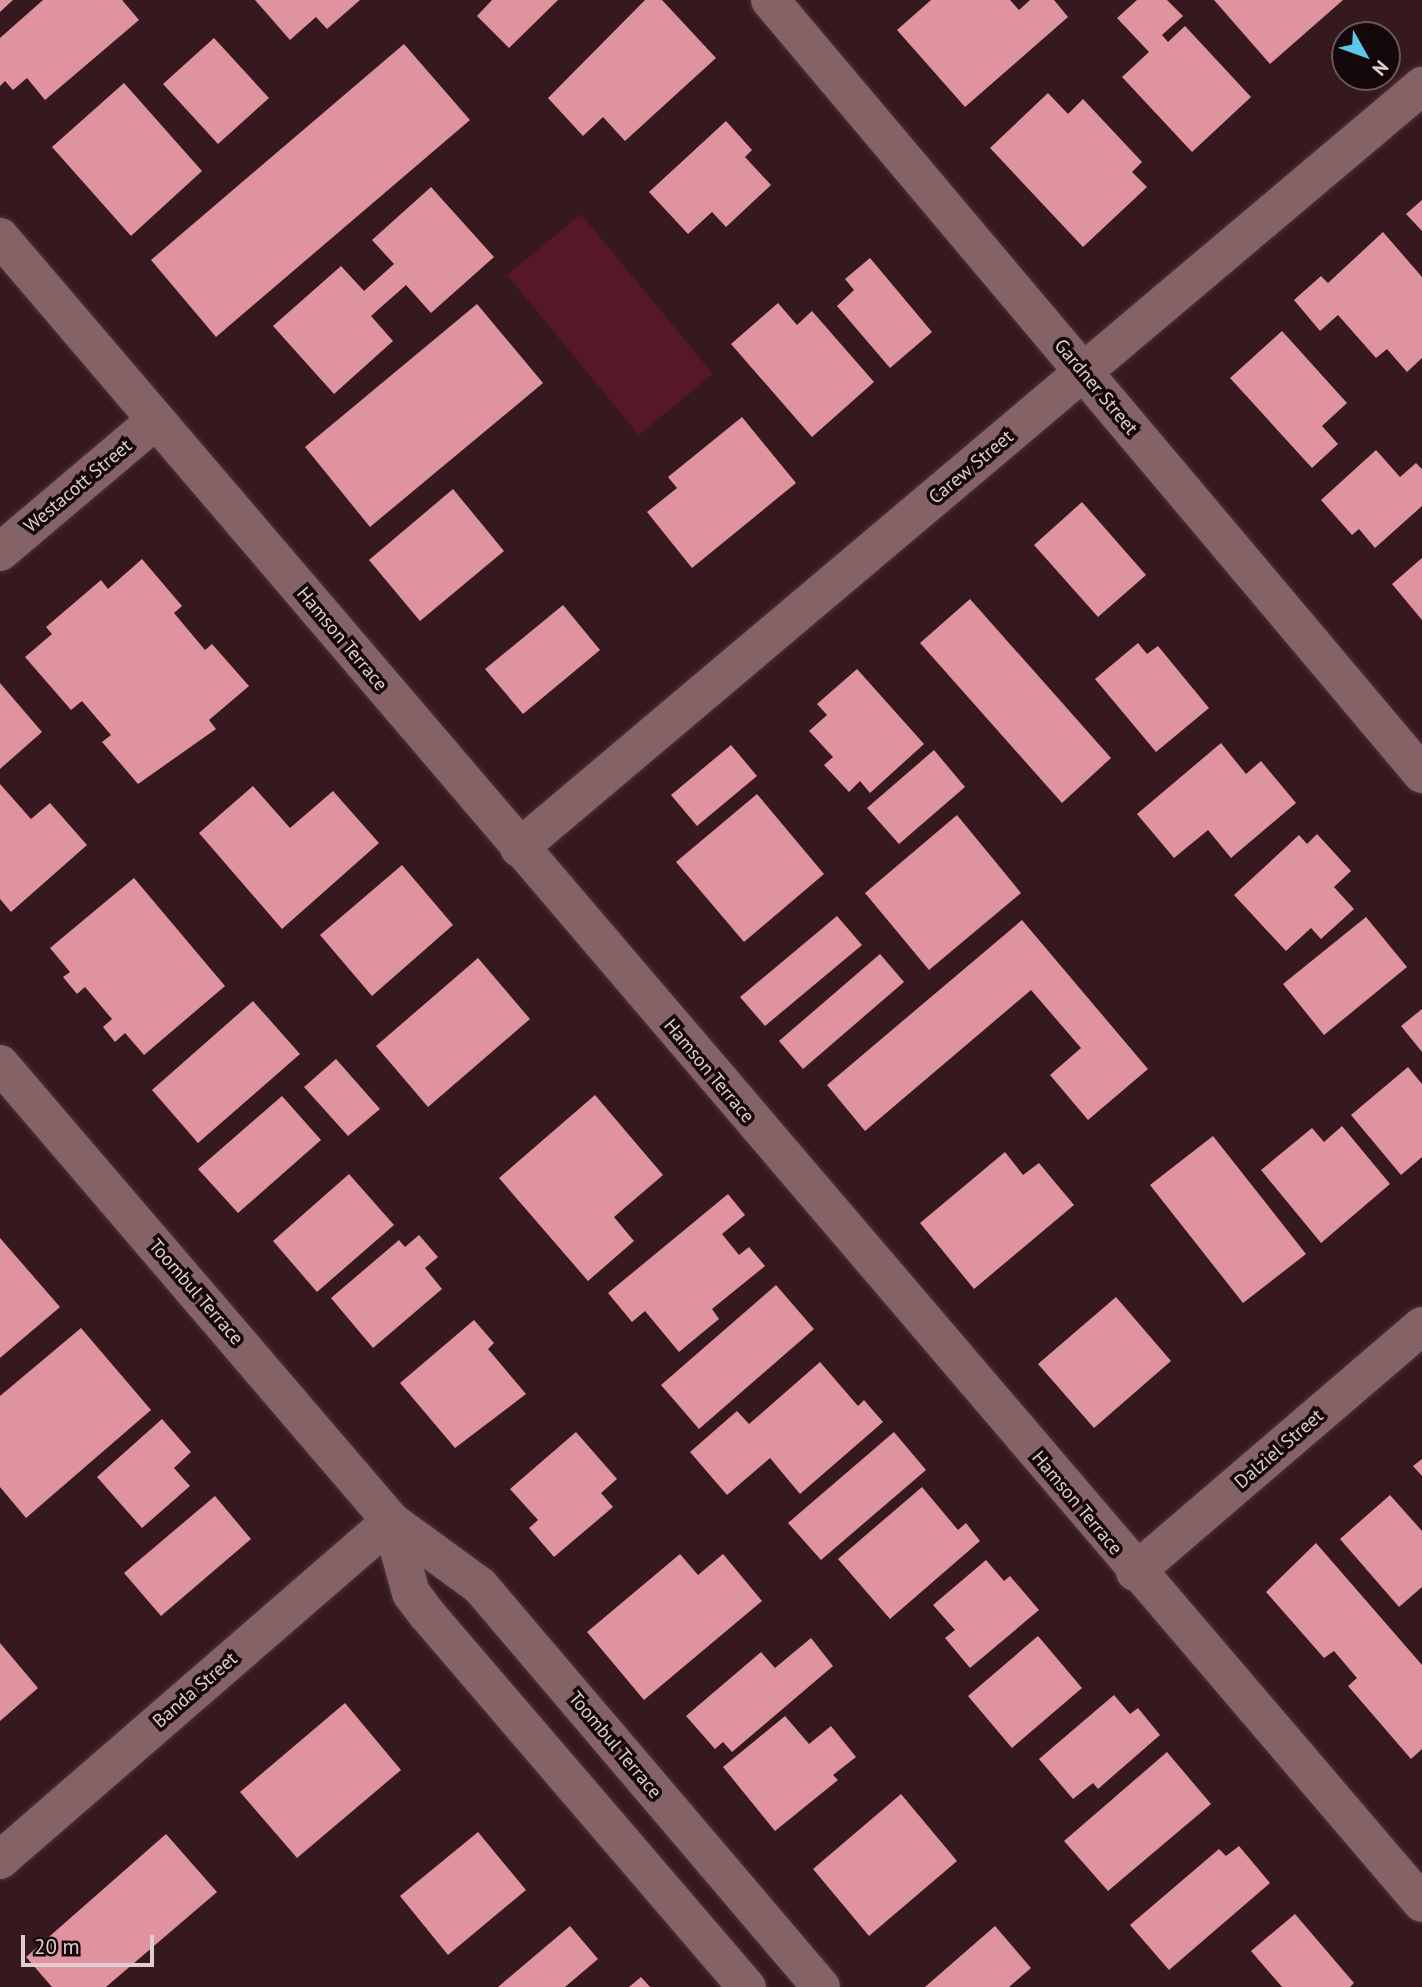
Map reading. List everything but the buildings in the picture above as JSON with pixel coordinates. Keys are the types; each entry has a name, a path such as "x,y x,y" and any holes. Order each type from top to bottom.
{"street":[{"name":"Gardner Street","path":"770,0 1422,774"},
{"name":"Carew Street","path":"519,848 1422,86"},
{"name":"Hamson Terrace","path":"0,237 1135,1572 1422,1903"},
{"name":"Westacott Street","path":"0,552 156,420"},
{"name":"Toombul Terrace","path":"0,1064 391,1521 480,1587 821,1987"},
{"name":"Dalziel Street","path":"1135,1572 1422,1326"},
{"name":"Toombul Terrace","path":"391,1521 411,1593 426,1613 747,1987"},
{"name":"Banda Street","path":"0,1860 391,1521"}],"shaded area":[{"path":"581,214 713,374 639,435 507,275"}]}
